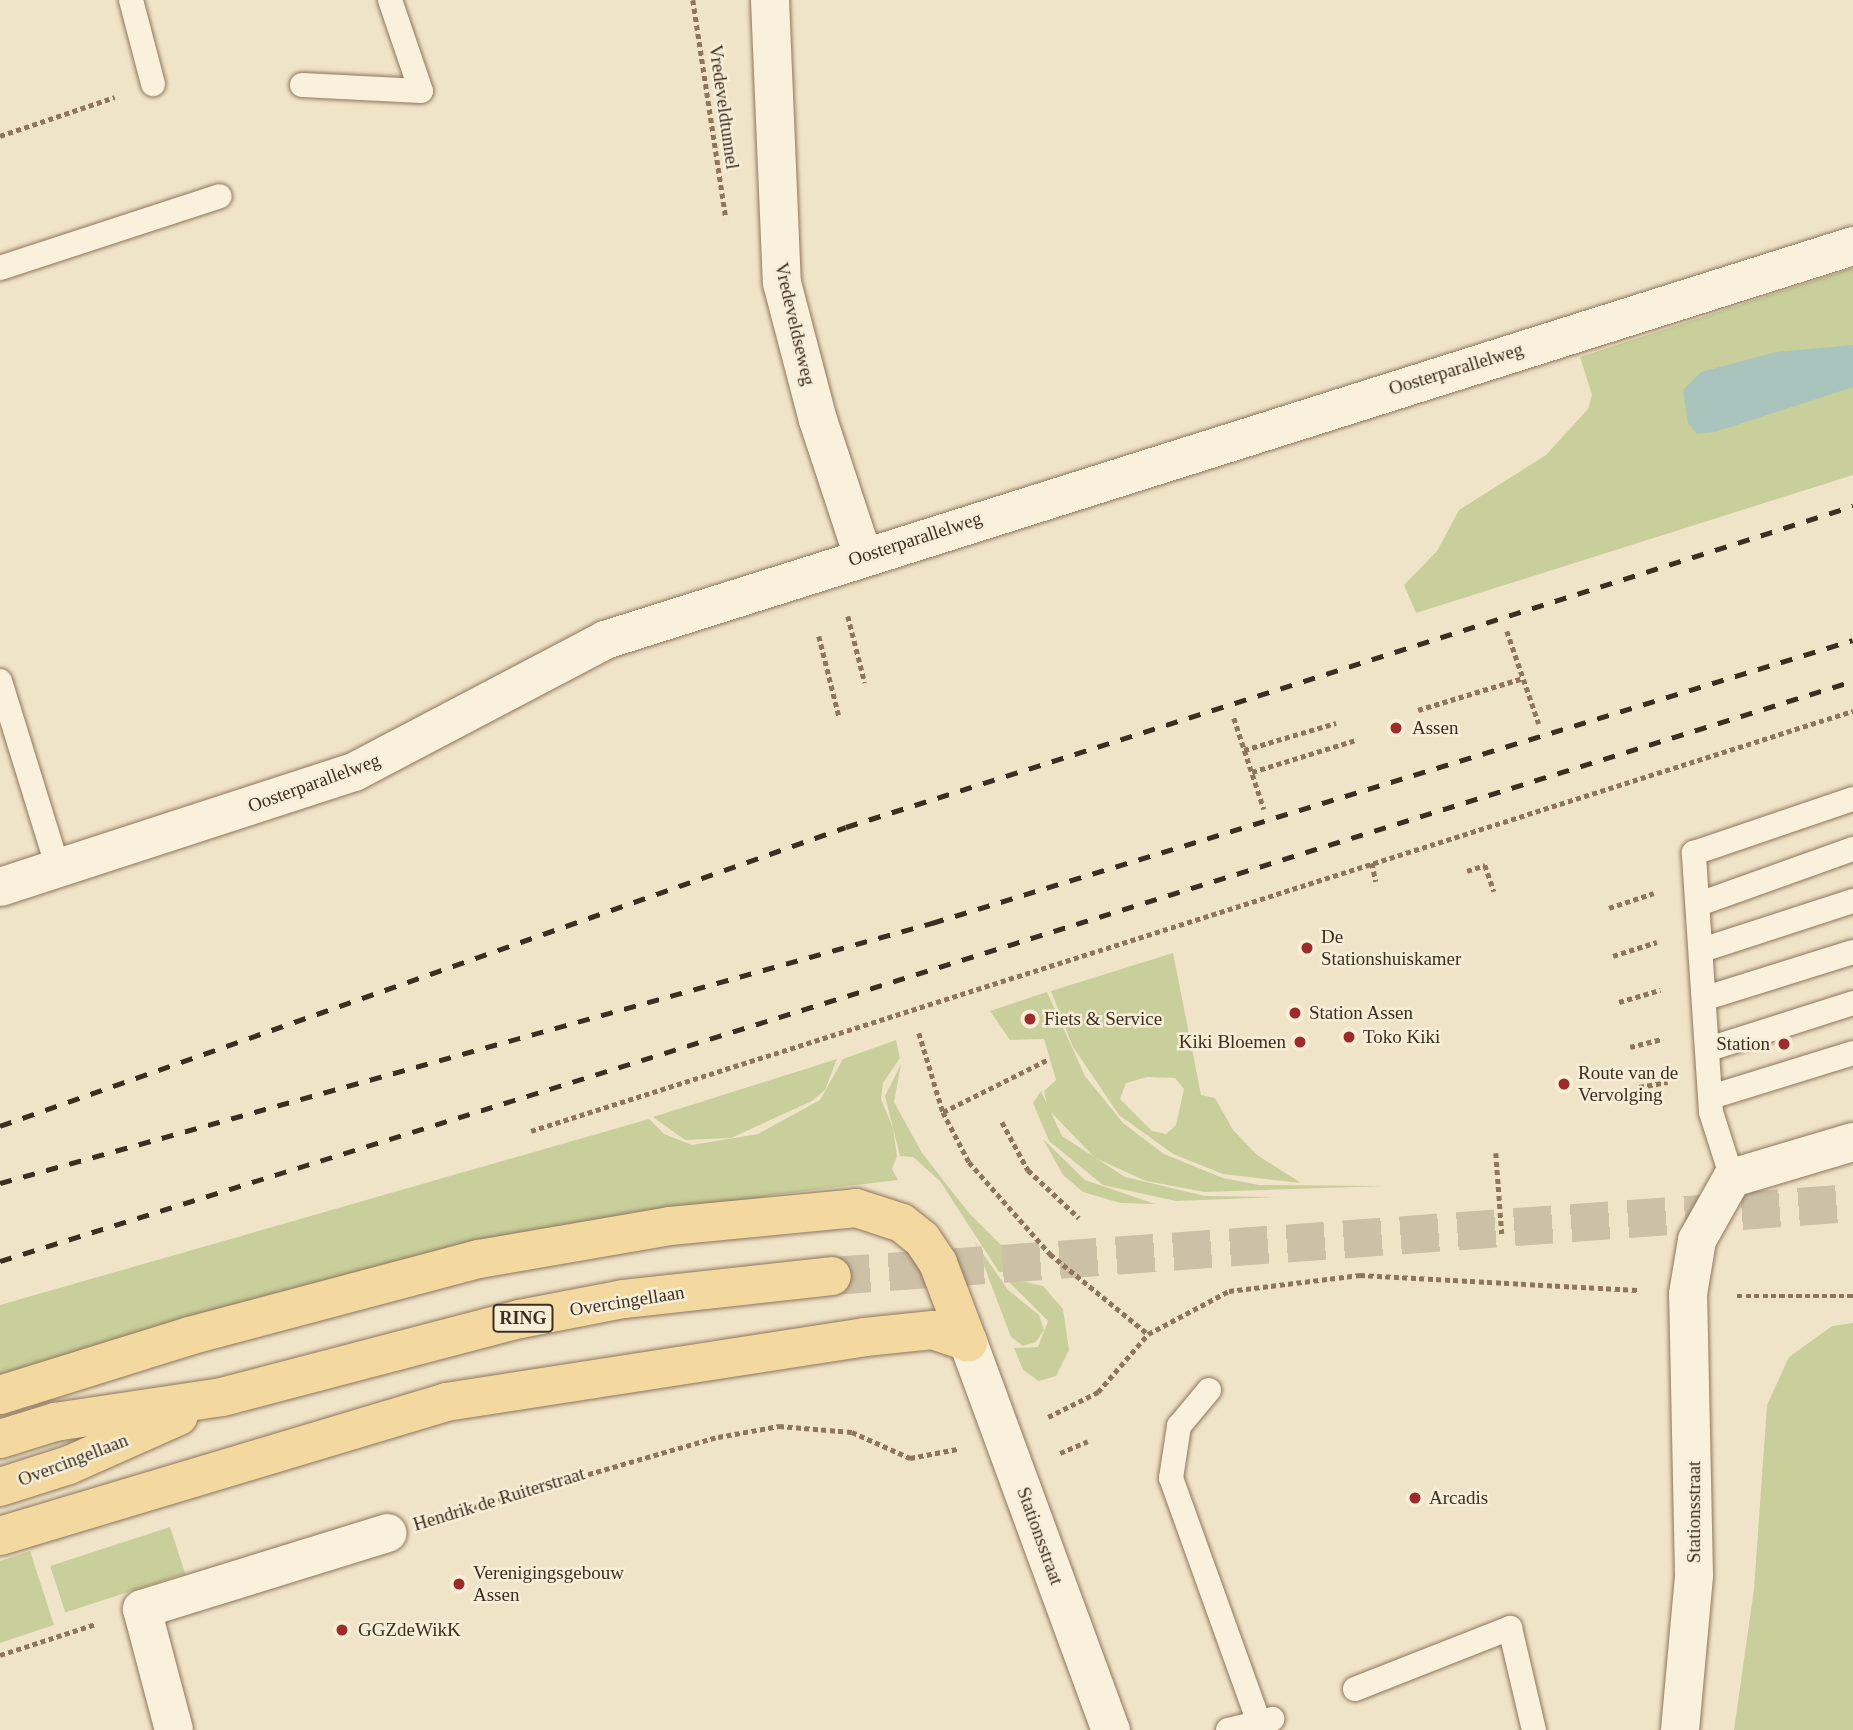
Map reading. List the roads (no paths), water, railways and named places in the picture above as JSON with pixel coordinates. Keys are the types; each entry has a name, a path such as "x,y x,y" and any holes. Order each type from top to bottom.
{"main road":[{"path":"0,1395 189,1336 479,1259 670,1226 856,1208 902,1223 922,1239 938,1263 968,1342"},
{"name":"Overcingellaan","path":"0,1439 55,1422 222,1397 520,1319 624,1299 832,1276"},
{"path":"0,1536 446,1402 852,1338 933,1331 968,1342"},
{"name":"Overcingellaan","path":"0,1487 69,1465 222,1397"}],"street":[{"name":"Vredeveldseweg","path":"770,0 782,283 818,420 863,556"},
{"name":"Oosterparallelweg","path":"0,887 354,772 605,640 863,556 1853,246"},
{"path":"1732,1178 1853,1142"},
{"name":"Stationsstraat","path":"1680,1730 1695,1508 1688,1294 1698,1240 1732,1178"},
{"name":"Stationsstraat","path":"968,1342 1111,1730"},
{"name":"Hendrik de Ruiterstraat","path":"174,1730 142,1609 388,1533"}],"lane":[{"path":"131,0 153,84"},
{"path":"302,85 421,91 390,0"},
{"path":"0,268 220,196"},
{"path":"0,681 58,868"},
{"path":"1732,1178 1711,1097 1694,853 1853,799"},
{"path":"1699,904 1782,870 1853,849"},
{"path":"1702,950 1853,901"},
{"path":"1706,998 1853,952"},
{"path":"1709,1049 1853,1003"},
{"path":"1711,1097 1853,1053"},
{"path":"1209,1390 1179,1426 1171,1478 1266,1721 1228,1730"},
{"path":"1355,1689 1510,1628 1534,1730"}],"water":[{"path":"1853,345 1853,387 1715,432 1697,434 1688,423 1683,390 1701,372 1776,352"}],"tunnel":[{"path":"832,1276 1853,1203"}],"railway":[{"path":"0,1126 846,827 1853,506"},
{"path":"0,1183 932,923 1853,640"},
{"path":"0,1261 1853,681"}],"place":[{"name":"Assen","path":"1396,728"},
{"name":"De Stationshuiskamer","path":"1307,948"},
{"name":"Station Assen","path":"1295,1013"},
{"name":"Fiets & Service","path":"1030,1019"},
{"name":"Toko Kiki","path":"1349,1037"},
{"name":"Kiki Bloemen","path":"1300,1042"},
{"name":"Station","path":"1784,1044"},
{"name":"Route van de Vervolging","path":"1564,1084"},
{"name":"Arcadis","path":"1415,1498"},
{"name":"Verenigingsgebouw Assen","path":"459,1584"},
{"name":"GGZdeWikK","path":"342,1630"}]}
